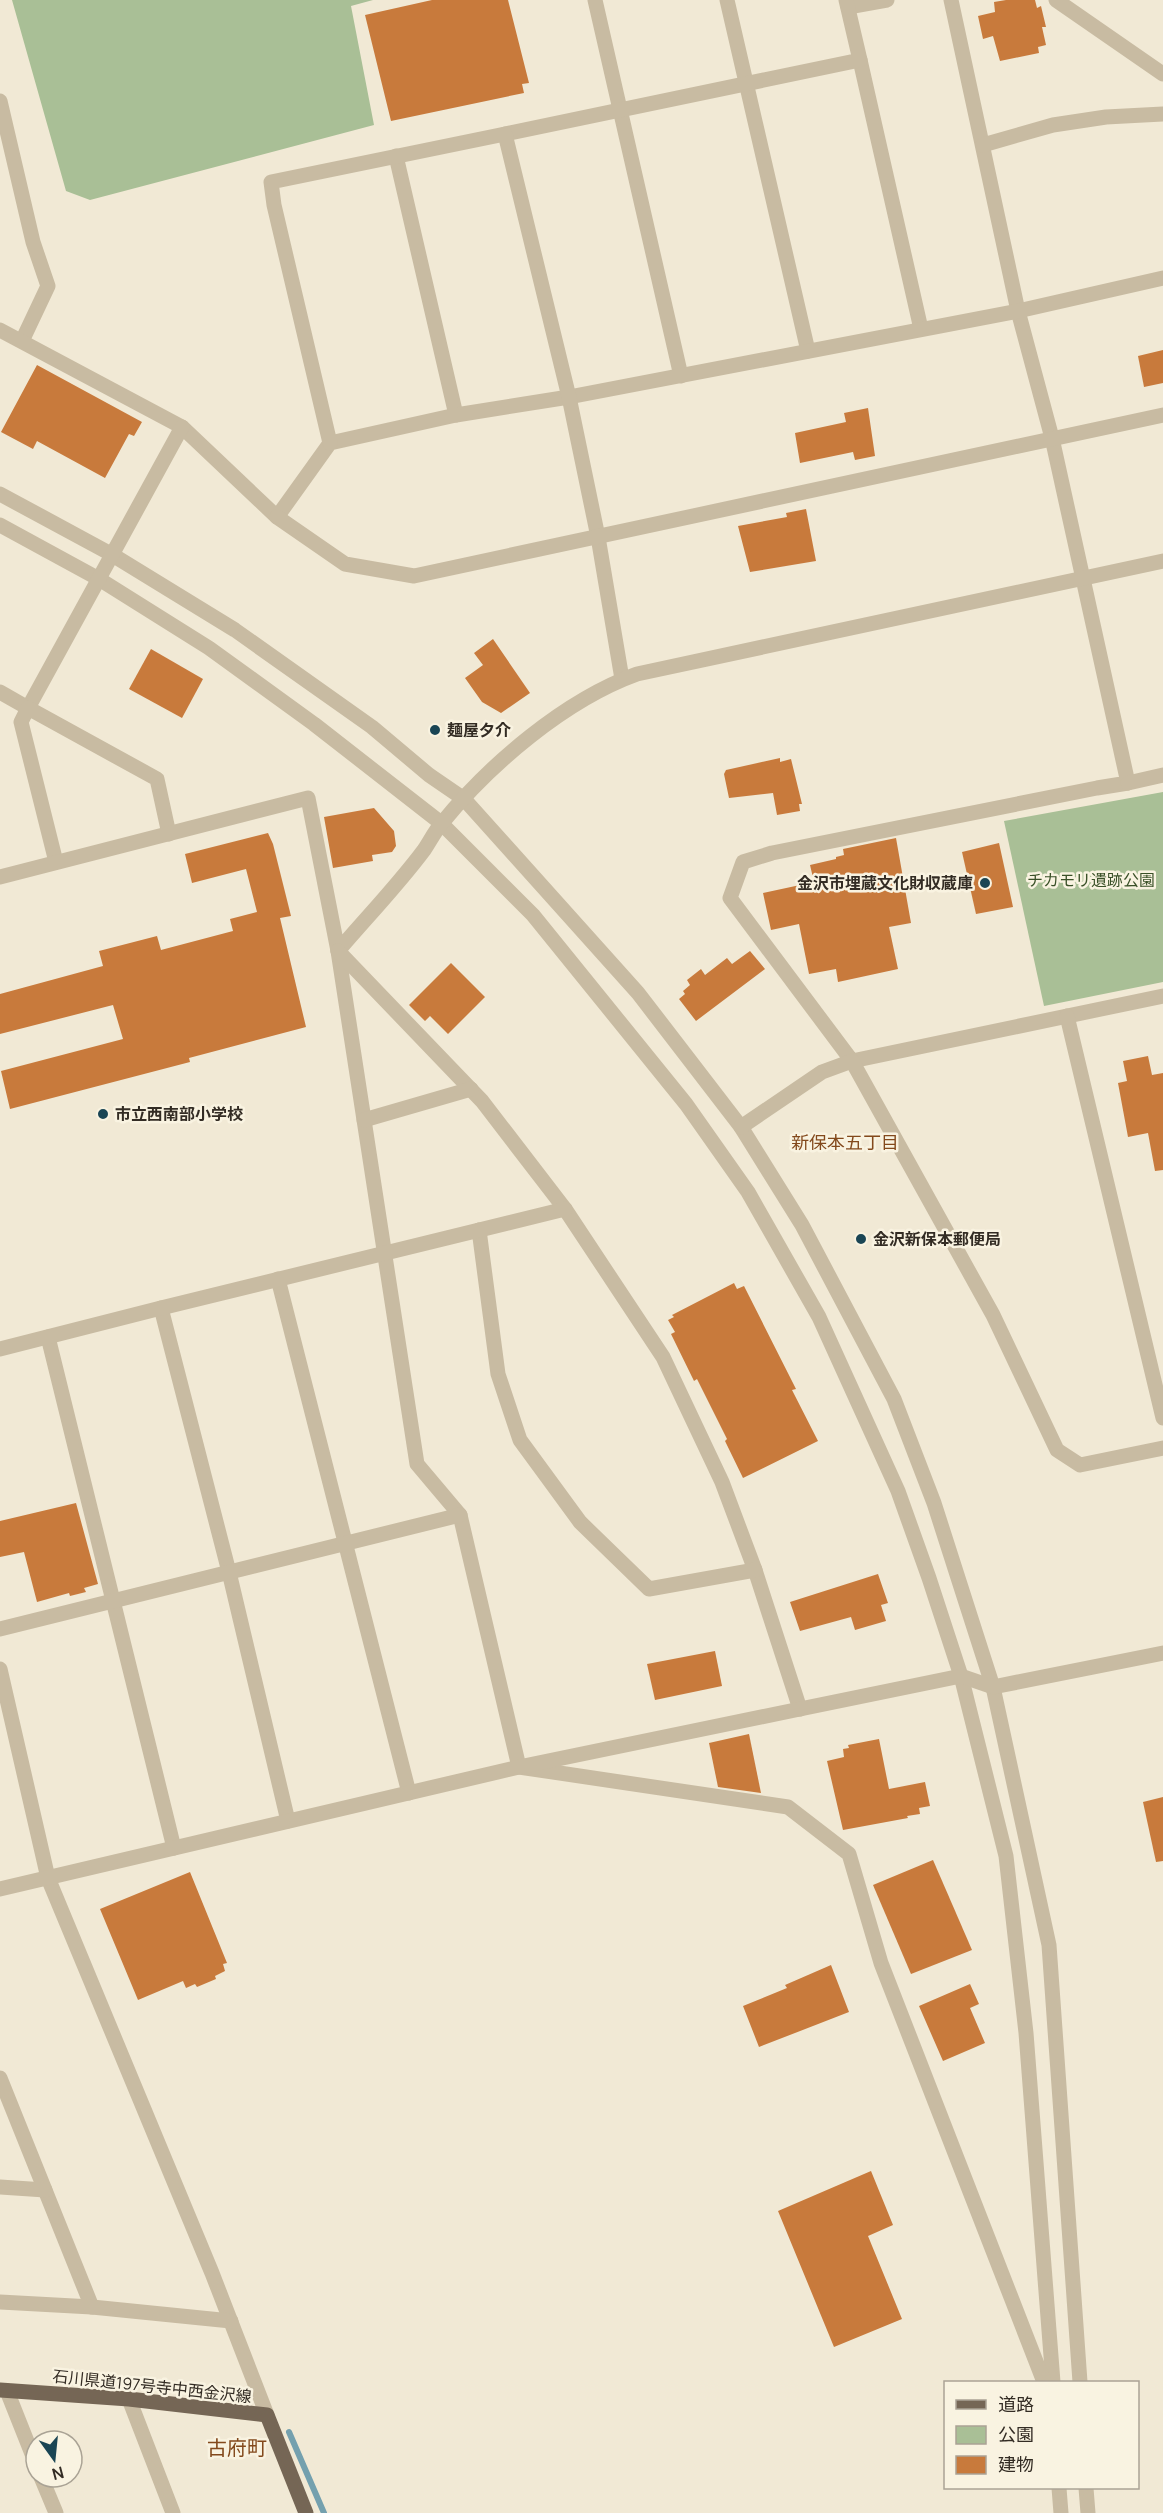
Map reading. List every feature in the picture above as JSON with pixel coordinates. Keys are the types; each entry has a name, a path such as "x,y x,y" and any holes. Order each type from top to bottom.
{"main road":[{"name":"石川県道197号寺中西金沢線","path":"3,2390 129,2399 267,2415 306,2513"}],"street":[{"path":"595,0 681,376"},
{"path":"728,0 808,351"},
{"path":"887,0 847,4 921,329"},
{"path":"951,0 1018,311 1052,438 1128,783"},
{"path":"1056,0 1161,70"},
{"path":"330,443 274,205 271,182 860,60"},
{"path":"1,110 33,242 48,286 21,341"},
{"path":"982,144 1053,124 1106,117 1163,114"},
{"path":"505,134 569,397 598,537 622,679"},
{"path":"396,156 456,415"},
{"path":"277,517 330,443 456,415 569,397 1018,311 1163,278"},
{"path":"0,330 182,427 277,517 345,564 414,576 1163,416"},
{"path":"56,862 21,722 182,427"},
{"path":"0,494 111,554 235,630 372,727 429,775 464,799 638,993 741,1127 802,1226 894,1399 934,1503 993,1688 1049,1945 1080,2381"},
{"path":"0,525 99,579 218,655 314,724 441,824 533,915 686,1104 748,1192 819,1317 898,1491 961,1676 1006,1856 1026,2033 1053,2381"},
{"path":"338,951 424,850 441,824 483,778 544,724 622,679 1163,561"},
{"path":"0,692 157,779 169,834"},
{"path":"1163,775 795,849 743,862 730,898 852,1061 993,1315 1058,1450 1080,1465 1163,1448"},
{"path":"0,877 308,798 338,951 417,1464 460,1515 519,1767"},
{"path":"338,951 471,1089 565,1209 663,1357 722,1482 755,1570 800,1709"},
{"path":"741,1127 822,1072 852,1061 1163,996"},
{"path":"1067,1016 1163,1418"},
{"path":"364,1120 471,1089"},
{"path":"0,1349 565,1209"},
{"path":"479,1230 498,1374 520,1440 580,1522 649,1589 755,1570"},
{"path":"279,1279 409,1793"},
{"path":"161,1308 229,1572 288,1821"},
{"path":"48,1337 174,1848"},
{"path":"0,1629 460,1515"},
{"path":"0,1889 519,1767 961,1676 993,1688 1163,1653"},
{"path":"0,1669 48,1878 231,2321 267,2415"},
{"path":"519,1767 788,1807 849,1854 881,1963 1044,2381"},
{"path":"0,2078 92,2307"},
{"path":"0,2187 45,2190"},
{"path":"0,2302 92,2307 231,2321"},
{"path":"3,2390 24,2437"},
{"path":"129,2399 172,2513"},
{"path":"46,2489 56,2513"},
{"path":"1059,2489 1061,2513"},
{"path":"1086,2489 1088,2513"}],"green space":[{"path":"12,0 373,0 351,6 374,125 90,200 66,191"},
{"name":"チカモリ遺跡公園","path":"1163,792 1163,982 1044,1006 1004,821"}],"building":[{"path":"432,0 508,0 529,83 522,84 524,93 391,121 365,15"},
{"path":"1035,0 1037,8 1041,6 1046,27 1042,27 1046,45 1038,47 1039,53 1000,61 993,36 983,39 978,16 995,12 994,2"},
{"path":"1163,350 1163,383 1144,387 1138,356"},
{"path":"37,365 142,422 134,436 129,434 105,478 37,441 33,449 1,432"},
{"path":"868,408 875,456 855,460 853,452 800,463 795,433 846,422 844,413"},
{"path":"806,509 816,561 750,572 738,526 787,517 786,513"},
{"path":"493,639 530,693 501,713 482,702 465,678 483,665 474,653"},
{"path":"151,649 203,679 182,718 129,689"},
{"path":"780,758 780,762 791,759 802,804 799,804 800,811 777,815 773,793 729,798 724,774 726,770"},
{"path":"374,808 394,831 396,846 392,852 372,855 373,861 333,868 324,817"},
{"path":"268,833 273,844 291,916 280,918 306,1027 189,1058 190,1062 10,1109 1,1071 123,1039 113,1005 0,1034 0,994 103,966 99,951 157,936 161,950 233,931 230,919 257,912 246,869 192,883 185,854"},
{"path":"896,838 911,923 889,927 898,969 838,982 836,969 809,974 799,924 771,930 763,893 814,882 810,865 836,859 844,855 843,849"},
{"path":"999,843 1013,907 976,914 962,852"},
{"path":"750,951 765,969 696,1021 679,999 690,985 687,980 701,969 705,975 727,958 732,964"},
{"path":"451,963 485,997 448,1034 430,1016 425,1021 409,1005"},
{"path":"1148,1056 1152,1075 1163,1073 1163,1170 1155,1171 1148,1133 1128,1137 1118,1083 1127,1081 1123,1061"},
{"path":"734,1283 737,1289 744,1286 796,1389 792,1390 818,1441 743,1478 725,1441 727,1439 697,1379 694,1381 671,1334 675,1332 668,1320 674,1317 672,1315"},
{"path":"76,1503 98,1584 84,1588 86,1592 70,1596 69,1593 37,1602 24,1552 0,1557 0,1521"},
{"path":"878,1574 888,1603 881,1605 886,1621 855,1630 851,1617 800,1631 790,1602"},
{"path":"715,1651 722,1686 655,1700 647,1664"},
{"path":"749,1734 761,1793 718,1787 709,1743"},
{"path":"879,1739 889,1789 925,1782 930,1806 919,1808 920,1814 907,1816 908,1818 843,1830 827,1761 844,1757 843,1749 849,1748 848,1745"},
{"path":"1163,1797 1163,1861 1156,1862 1143,1802"},
{"path":"933,1860 972,1950 911,1974 873,1885"},
{"path":"190,1872 227,1963 223,1964 225,1971 215,1976 216,1979 197,1987 195,1984 186,1988 183,1981 138,2000 100,1909"},
{"path":"831,1965 849,2012 759,2047 743,2006 787,1988 785,1985"},
{"path":"970,1984 979,2004 970,2008 985,2043 943,2061 919,2006"},
{"path":"871,2171 893,2225 868,2236 902,2319 834,2347 778,2211"}],"waterway":[{"path":"289,2432 324,2513"}],"place":[{"name":"麺屋夕介","path":"435,730"},
{"name":"金沢市埋蔵文化財収蔵庫","path":"985,883"},
{"name":"市立西南部小学校","path":"103,1114"},
{"name":"金沢新保本郵便局","path":"861,1239"}],"district":[{"name":"新保本五丁目","path":"845,1143"},
{"name":"古府町","path":"237,2448"}]}
